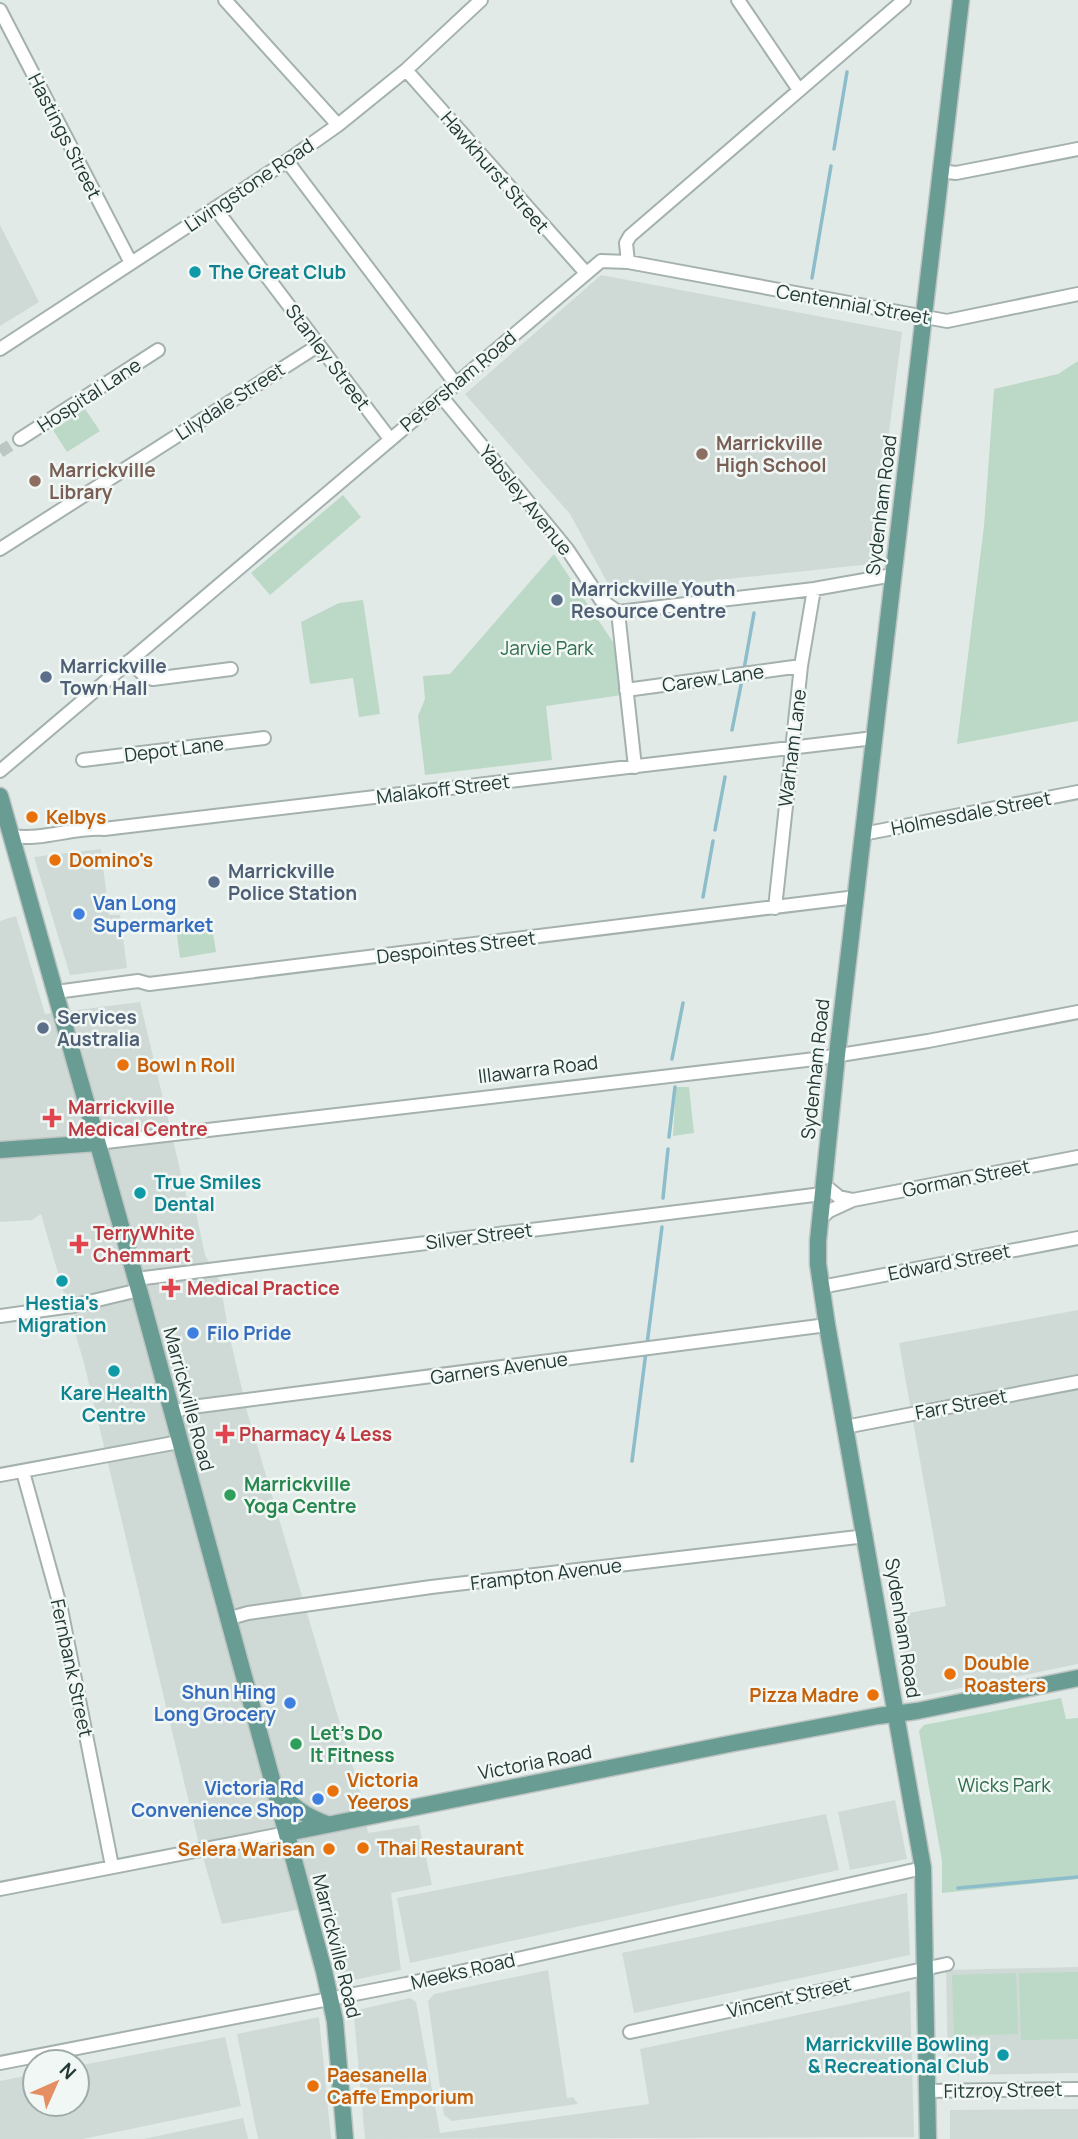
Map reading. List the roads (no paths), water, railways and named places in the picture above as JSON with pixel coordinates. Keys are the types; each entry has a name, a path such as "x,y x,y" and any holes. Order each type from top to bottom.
{"main road":[{"name":"Sydenham Road","path":"928,2139 923,1868 818,1264 837,1055 961,0"},
{"name":"Marrickville Road","path":"0,796 137,1285 330,1998 335,2021 345,2139"},
{"name":"Illawarra Road","path":"0,1150 97,1143"},
{"name":"Victoria Road","path":"287,1833 729,1744 1078,1678"},
{"path":"270,1772 290,1803 327,1824"}],"street":[{"path":"225,0 338,125"},
{"name":"Livingstone Road","path":"0,349 338,125 406,70 481,0"},
{"path":"738,0 799,90"},
{"path":"628,262 626,243 629,236 904,0"},
{"name":"Hastings Street","path":"0,10 131,263"},
{"name":"Hawkhurst Street","path":"406,70 586,273"},
{"path":"940,171 956,173 1078,149"},
{"path":"287,161 455,383"},
{"name":"Stanley Street","path":"215,208 390,439"},
{"name":"Petersham Road","path":"0,772 586,273 601,261 628,262"},
{"name":"Centennial Street","path":"628,262 947,321 1078,294"},
{"name":"Lilydale Street","path":"0,549 319,345"},
{"name":"Hospital Lane","path":"20,439 158,350"},
{"name":"Yabsley Avenue","path":"441,396 567,549 601,600 618,612"},
{"path":"635,767 618,612 814,589 893,575"},
{"name":"Warham Lane","path":"775,908 801,666 814,589"},
{"path":"130,661 146,677 153,679 231,669"},
{"name":"Carew Lane","path":"626,690 801,666"},
{"name":"Depot Lane","path":"83,761 264,738"},
{"name":"Malakoff Street","path":"12,836 23,838 92,828 234,815 874,738"},
{"name":"Holmesdale Street","path":"863,834 1078,792"},
{"name":"Despointes Street","path":"56,992 138,981 149,984 856,897"},
{"name":"Illawarra Road","path":"97,1143 837,1055 1078,1012"},
{"name":"Gorman Street","path":"820,1219 829,1211 853,1200 1078,1157"},
{"path":"823,1189 853,1200"},
{"name":"Silver Street","path":"0,1316 72,1306 137,1285 823,1189"},
{"name":"Edward Street","path":"821,1287 1078,1238"},
{"name":"Garners Avenue","path":"171,1412 192,1407 827,1325"},
{"name":"Farr Street","path":"845,1427 1078,1382"},
{"path":"0,1475 179,1442"},
{"name":"Fernbank Street","path":"23,1472 61,1609 112,1866"},
{"name":"Frampton Avenue","path":"227,1619 248,1613 431,1587 866,1536"},
{"name":"Victoria Road","path":"0,1889 287,1833"},
{"name":"Meeks Road","path":"0,2063 405,1984 923,1868"},
{"name":"Vincent Street","path":"630,2032 947,1964"},
{"name":"Fitzroy Street","path":"927,2091 1078,2090"}],"waterway":[{"path":"834,149 847,72"},
{"path":"812,278 831,166"},
{"path":"744,669 754,613"},
{"path":"732,730 742,680"},
{"path":"715,830 725,777"},
{"path":"703,897 713,841"},
{"path":"672,1059 683,1003"},
{"path":"669,1137 675,1087"},
{"path":"663,1198 668,1149"},
{"path":"632,1461 662,1227"},
{"path":"958,1888 1078,1877"}],"tunnel":[{"path":"0,452 20,439"}],"place":[{"name":"The Great Club","path":"195,272"},
{"name":"Marrickville High School","path":"702,454"},
{"name":"Marrickville Library","path":"35,481"},
{"name":"Marrickville Youth Resource Centre","path":"557,600"},
{"name":"Marrickville Town Hall","path":"46,677"},
{"name":"Kelbys","path":"32,817"},
{"name":"Domino's","path":"55,860"},
{"name":"Marrickville Police Station","path":"214,882"},
{"name":"Van Long Supermarket","path":"79,914"},
{"name":"Services Australia","path":"43,1028"},
{"name":"Bowl n Roll","path":"123,1065"},
{"name":"Marrickville Medical Centre","path":"52,1118"},
{"name":"True Smiles Dental","path":"140,1193"},
{"name":"TerryWhite Chemmart","path":"79,1244"},
{"name":"Hestia's Migration","path":"62,1281"},
{"name":"Medical Practice","path":"171,1288"},
{"name":"Filo Pride","path":"193,1333"},
{"name":"Kare Health Centre","path":"114,1371"},
{"name":"Pharmacy 4 Less","path":"225,1434"},
{"name":"Marrickville Yoga Centre","path":"230,1495"},
{"name":"Double Roasters","path":"950,1674"},
{"name":"Pizza Madre","path":"873,1695"},
{"name":"Shun Hing Long Grocery","path":"290,1703"},
{"name":"Let's Do It Fitness","path":"296,1744"},
{"name":"Victoria Yeeros","path":"333,1791"},
{"name":"Victoria Rd Convenience Shop","path":"318,1799"},
{"name":"Thai Restaurant","path":"363,1848"},
{"name":"Selera Warisan","path":"329,1849"},
{"name":"Marrickville Bowling & Recreational Club","path":"1003,2055"},
{"name":"Paesanella Caffe Emporium","path":"313,2086"}],"park label":[{"name":"Jarvie Park","path":"547,648"},
{"name":"Wicks Park","path":"1004,1785"}]}
